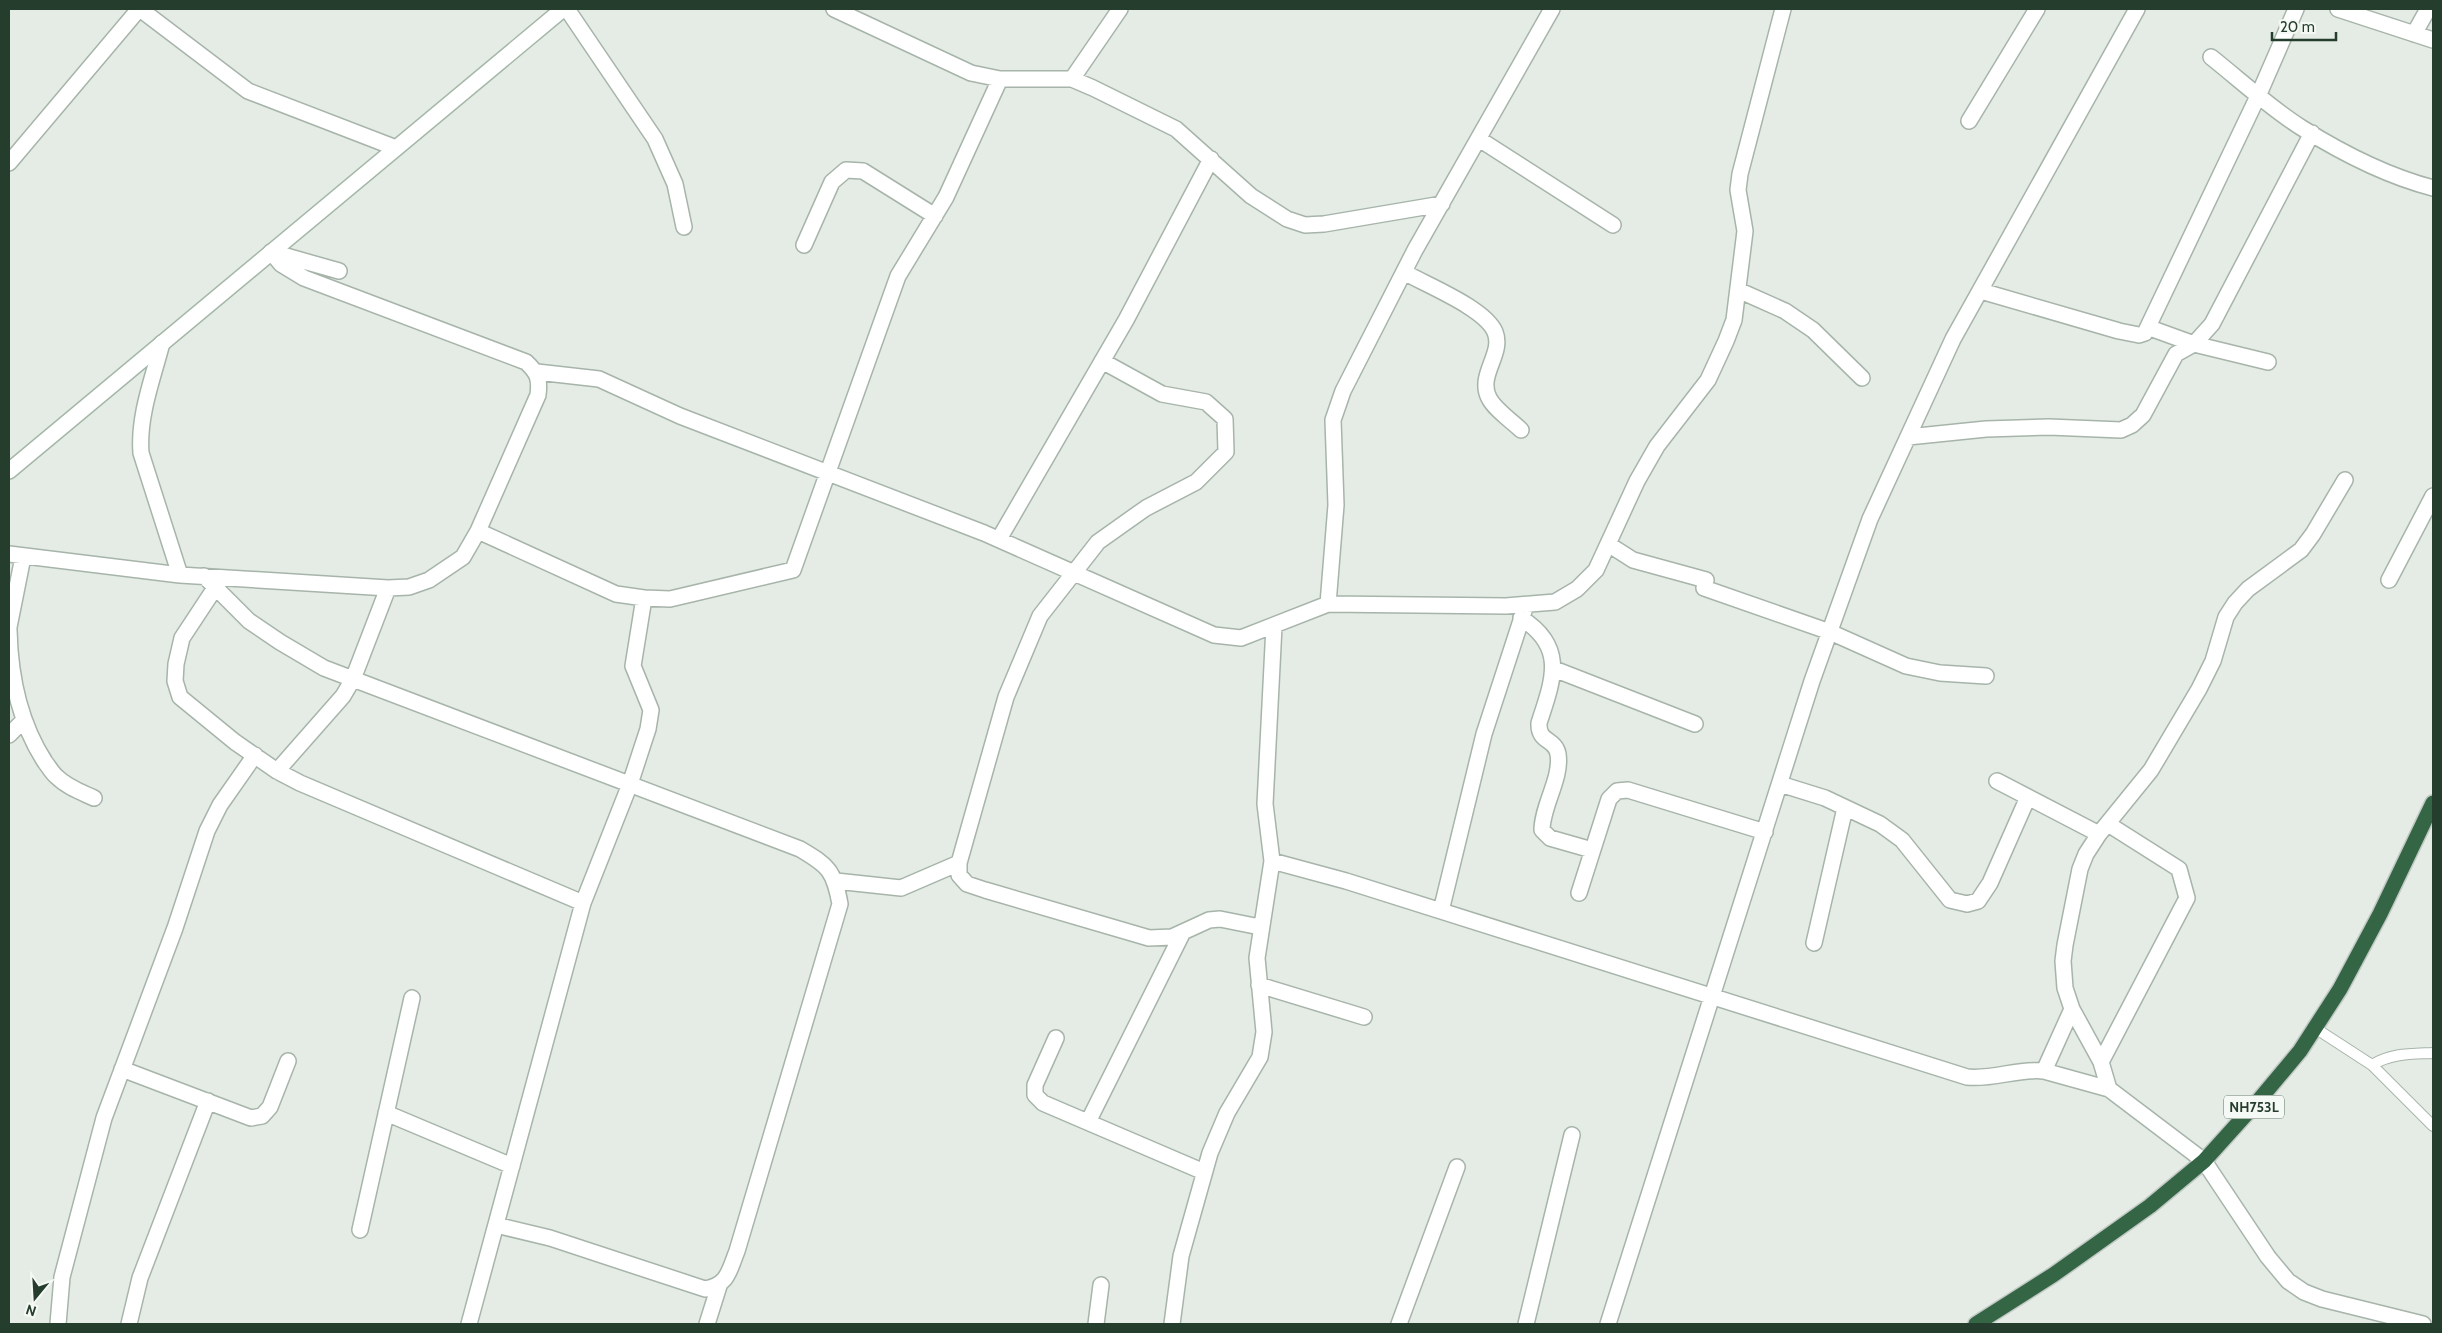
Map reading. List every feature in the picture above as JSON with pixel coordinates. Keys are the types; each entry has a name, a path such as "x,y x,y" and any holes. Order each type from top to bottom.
{"highway":[{"name":"NH753L","path":"1976,1324 2053,1275 2142,1212 2204,1161 2265,1094 2300,1051 2340,989 2376,922 2433,803"}],"street":[{"path":"9,163 139,9 248,90 396,148"},
{"path":"9,471 563,9"},
{"path":"567,9 654,139 675,184 684,227"},
{"path":"834,9 970,73 1000,80 1072,79 1093,88 1176,129 1251,196 1287,219 1305,225 1324,224 1442,204"},
{"path":"1072,79 1120,9"},
{"path":"1328,604 1336,505 1333,420 1342,391 1404,272 1552,9"},
{"path":"536,372 598,379 680,416 999,539 1214,635 1241,638 1328,604 1506,606 1524,611 1555,602 1577,589 1596,570 1637,481 1657,446 1708,380 1734,320 1744,230 1738,190 1740,174 1783,9"},
{"path":"1969,121 2037,9"},
{"path":"1608,1324 1780,784 1830,632 1870,519 1953,339 2137,9"},
{"path":"1981,291 2119,331 2139,335 2145,333 2150,328 2296,9"},
{"path":"2338,9 2433,40"},
{"path":"2414,34 2428,9"},
{"path":"2211,57 2300,127 2362,161 2402,179 2433,188"},
{"path":"478,531 616,594 644,598 670,599 793,570 898,276 946,197 1000,80"},
{"path":"1908,436 1978,429 2050,427 2121,430 2132,425 2143,415 2176,354 2194,344 2212,324 2312,133"},
{"path":"1478,139 1614,225"},
{"path":"999,539 1102,361 1211,160"},
{"path":"804,245 832,182 846,170 863,171 935,216"},
{"path":"271,252 340,271"},
{"path":"94,798 77,791 56,777 39,752 24,720 16,693 10,658 9,629 16,555 180,575 388,588 409,587 429,580 453,566 466,553 478,531 538,395 540,381 536,372 526,362 304,278 281,264 271,252"},
{"path":"1404,272 1484,317 1495,331 1497,343 1486,378 1486,389 1490,400 1521,430"},
{"path":"1738,290 1786,311 1813,330 1862,378"},
{"path":"2150,328 2194,344 2268,362"},
{"path":"162,343 144,410 140,453 180,575"},
{"path":"1102,361 1162,394 1206,402 1225,419 1226,452 1196,482 1146,508 1098,542 1040,616 1006,696 959,862 959,875 967,884 985,890 1149,938 1162,939 1182,934 1209,920 1220,919 1260,928"},
{"path":"2109,1088 2101,1062 2072,1009 2065,988 2062,961 2064,944 2080,869 2104,829 2151,770 2199,689 2213,660 2226,617 2235,603 2248,589 2301,550 2313,534 2345,480"},
{"path":"2389,580 2433,496"},
{"path":"1608,544 1633,560 1705,584 1830,632 1906,666 1940,673 1986,676"},
{"path":"204,576 250,621 280,642 324,668 800,849 823,862 836,881 840,904 838,913 737,1251 726,1278 719,1286 707,1324"},
{"path":"215,588 182,638 176,664 175,681 180,697 277,771 300,783 583,903"},
{"path":"277,771 332,711 353,679 388,588"},
{"path":"469,1324 583,903 630,784 648,728 651,710 634,666 644,598"},
{"path":"1524,611 1546,640 1553,654 1554,670 1538,732 1542,738 1552,742 1558,752 1558,764 1542,819 1542,830 1550,838 1592,850"},
{"path":"1441,911 1484,734 1524,611"},
{"path":"1172,1324 1181,1256 1204,1172 1227,1113 1260,1057 1264,1032 1257,958 1260,928 1272,861 1265,804 1274,626"},
{"path":"1554,670 1696,724"},
{"path":"9,735 24,720"},
{"path":"58,1324 62,1277 104,1118 175,928 207,831 220,805 255,755"},
{"path":"1997,781 2028,797 2104,829 2179,870 2187,898 2101,1062"},
{"path":"1780,784 1825,798 1894,833 1950,900 1967,904 1978,901 1990,883 2028,797"},
{"path":"1578,892 1610,798 1617,791 1628,790 1765,832"},
{"path":"1814,943 1846,808"},
{"path":"1272,861 1441,911 1967,1077 1984,1079 2030,1069 2109,1088 2204,1161 2268,1257 2288,1281 2304,1292 2322,1299 2423,1324"},
{"path":"836,881 901,888 959,862"},
{"path":"1088,1122 1182,934"},
{"path":"1259,985 1364,1017"},
{"path":"360,1230 412,998"},
{"path":"2044,1071 2072,1009"},
{"path":"1056,1038 1035,1085 1035,1094 1042,1103 1204,1172"},
{"path":"122,1070 250,1118 262,1116 270,1107 288,1061"},
{"path":"129,1324 140,1278 208,1101"},
{"path":"386,1113 512,1166"},
{"path":"1526,1324 1572,1135"},
{"path":"1399,1324 1457,1167"},
{"path":"496,1225 550,1238 705,1289 719,1286"},
{"path":"1096,1324 1102,1285"}],"lane":[{"path":"2315,1028 2372,1065 2433,1126"},
{"path":"2372,1065 2384,1058 2404,1054 2433,1053"}]}
